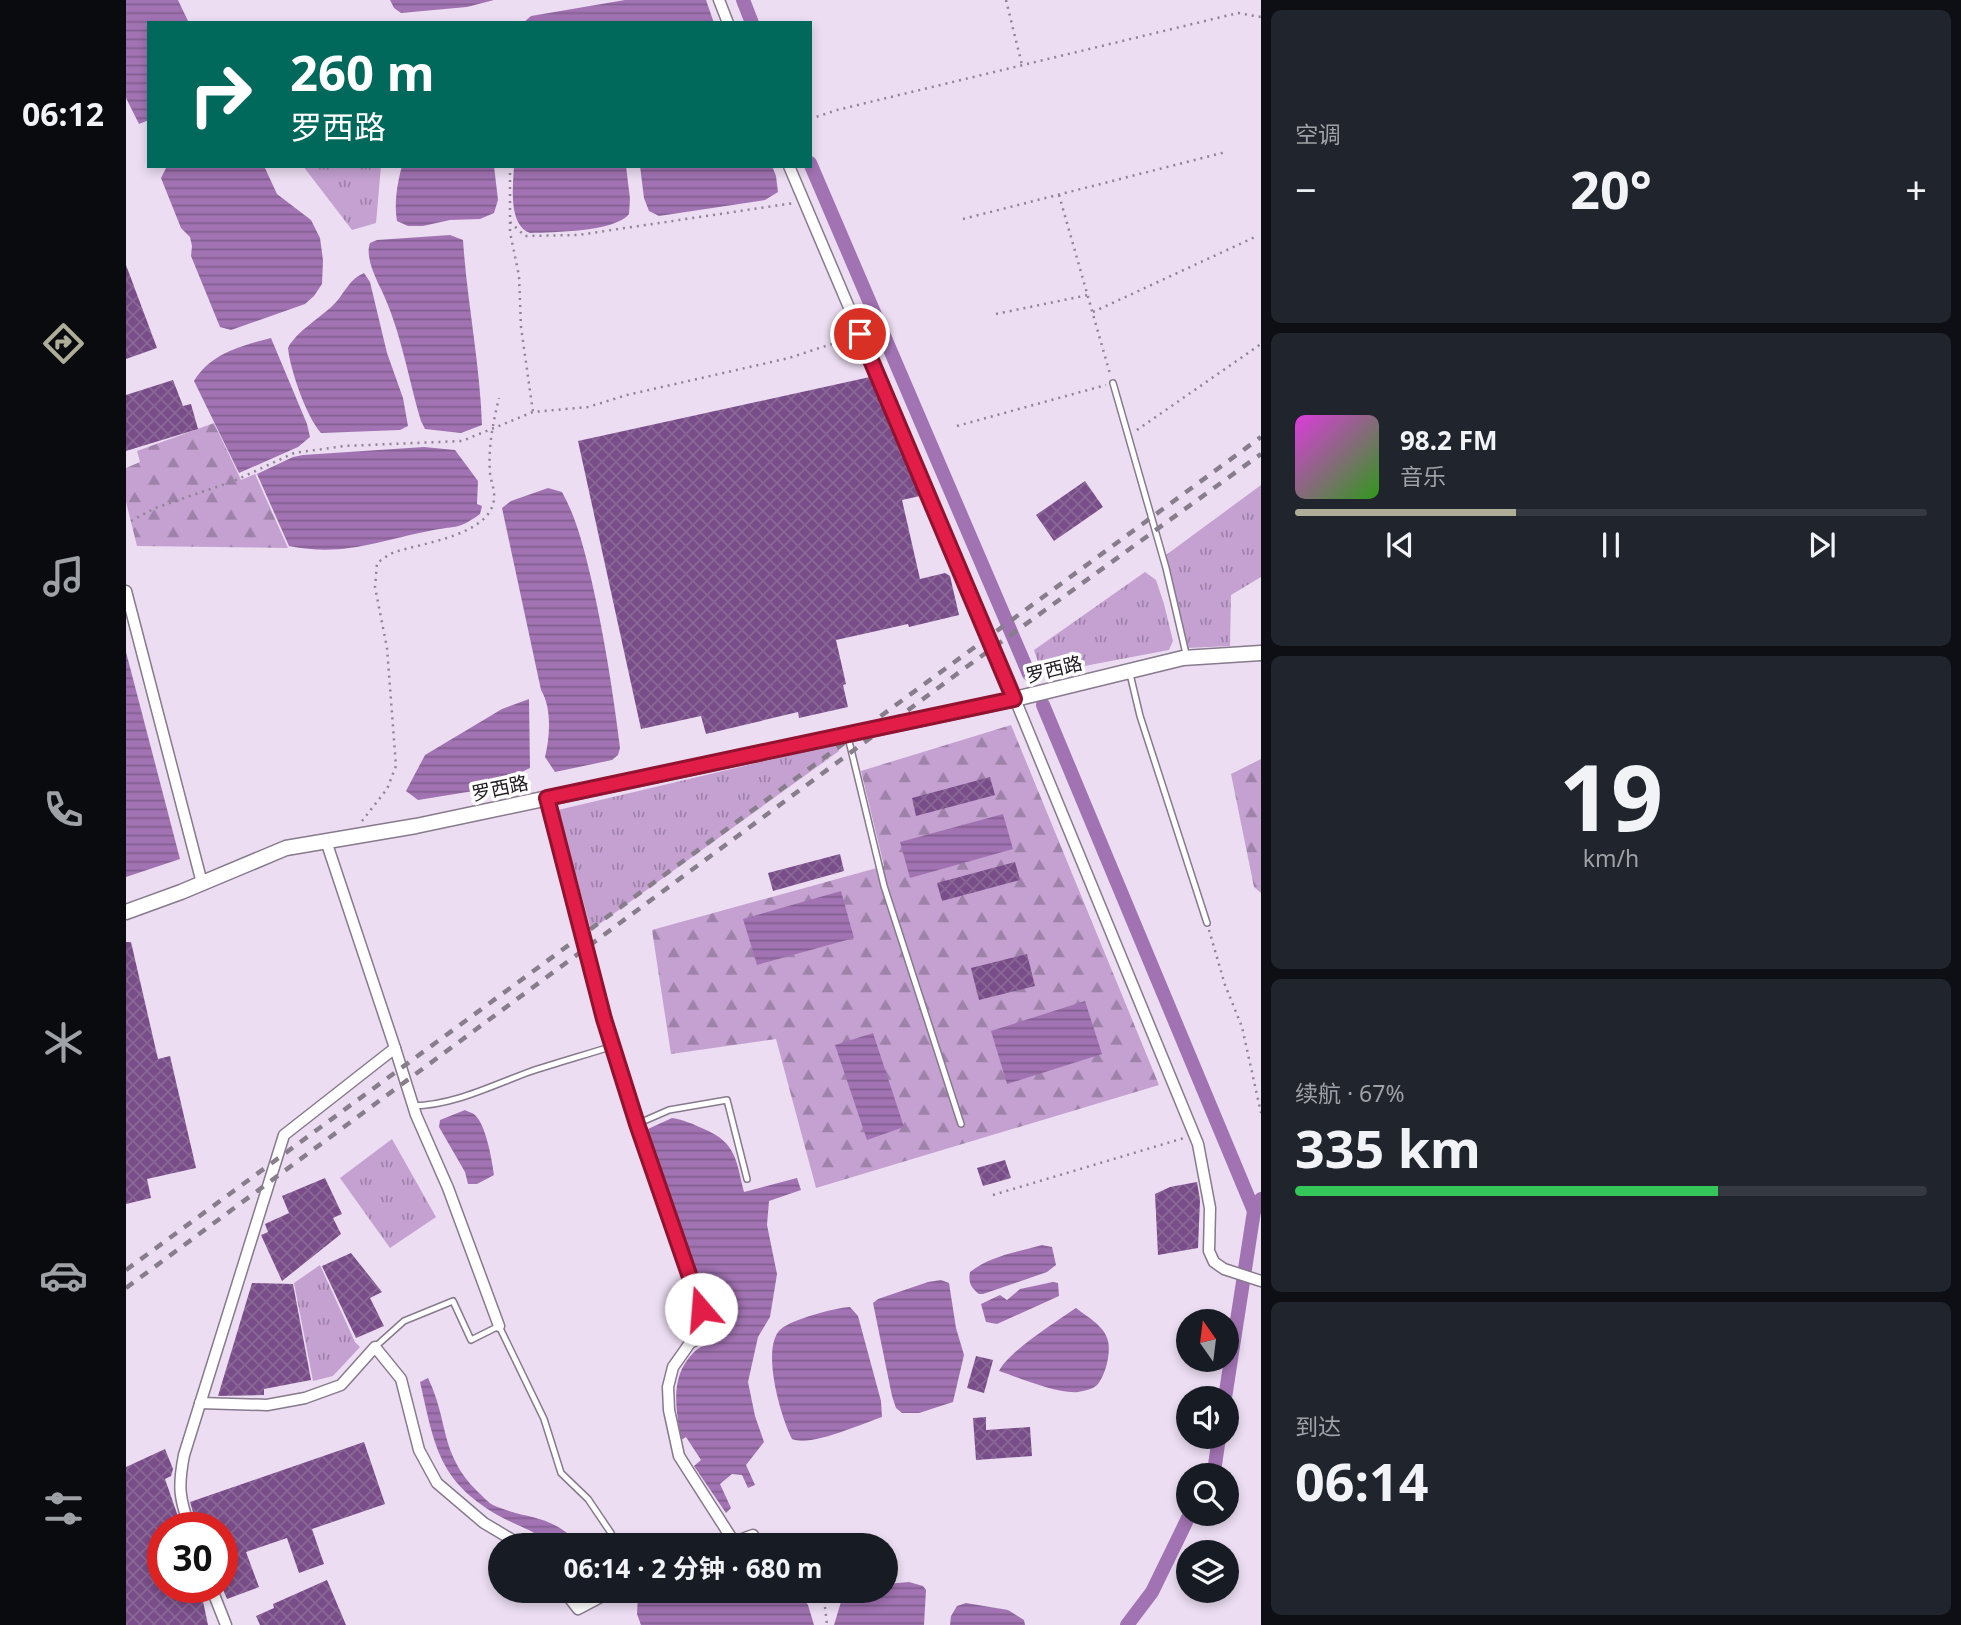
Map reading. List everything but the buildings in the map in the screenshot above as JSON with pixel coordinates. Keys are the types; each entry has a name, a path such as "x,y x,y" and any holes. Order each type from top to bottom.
{"street":[{"path":"719,0 727,21"},
{"path":"790,168 1198,1144 1210,1208 1209,1251 1214,1262 1224,1269 1261,1281"},
{"path":"126,591 202,883"},
{"name":"罗西路","path":"126,912 286,848 547,798 1014,699 1187,658 1261,653"},
{"path":"547,798 613,1046 709,1333 690,1343 673,1367 668,1399 680,1456 724,1533"},
{"path":"326,841 413,1106 448,1188 499,1326"},
{"path":"184,1512 179,1483 184,1455 284,1135 394,1048"},
{"path":"201,1403 267,1405 305,1398 341,1385 375,1347 401,1379 419,1450 437,1483 484,1523 501,1533"},
{"path":"217,1603 226,1625"},
{"path":"573,1603 578,1609 589,1603"}],"lane":[{"path":"1113,383 1166,568 1187,658"},
{"path":"1129,671 1140,716 1207,923"},
{"path":"847,734 884,886 961,1124"},
{"path":"413,1106 464,1097 530,1072 613,1046"},
{"path":"637,1124 669,1110 727,1100 747,1179"},
{"path":"375,1347 404,1321 453,1301 471,1340 499,1326 544,1419 561,1473 587,1499 611,1533"}],"path":[{"path":"1006,0 1022,65"},
{"path":"812,118 1238,13 1261,17"},
{"path":"962,219 1226,152"},
{"path":"510,168 510,222 519,276 521,327 533,412"},
{"path":"957,426 1113,383 1059,195"},
{"path":"510,222 525,236 578,234 804,202"},
{"path":"1093,312 1255,237"},
{"path":"996,314 1088,295"},
{"path":"131,522 155,508 234,481 295,453 404,442 462,441 533,412 588,407 627,395 789,358 860,334"},
{"path":"1128,436 1261,344"},
{"path":"361,835 363,819 387,789 396,766 387,648 374,587 377,563 393,553 429,545 468,530 484,520 494,504 490,474 492,428 499,398"},
{"path":"1207,923 1225,985 1242,1027 1261,1114"},
{"path":"993,1195 1194,1134"},
{"path":"823,1603 827,1625"}],"green space":[{"path":"305,168 381,168 376,223 352,230"},
{"path":"214,423 241,480 255,474 288,548 137,546 126,502 126,468 140,462 137,451"},
{"path":"1261,485 1261,577 1231,595 1230,646 1187,648 1166,555"},
{"path":"1145,572 1156,580 1164,604 1173,641 1169,650 1042,674 1034,650"},
{"path":"1011,725 1159,1085 816,1188 776,1039 671,1054 652,930 884,866 861,771"},
{"path":"837,744 839,751 591,930 558,810"},
{"path":"1261,759 1261,893 1254,887 1231,774"},
{"path":"392,1139 436,1217 390,1248 340,1178"},
{"path":"320,1265 355,1342 360,1347 333,1376 313,1381 294,1283"}],"shaded area":[{"path":"126,0 178,0 188,21 147,21 147,121 139,124 126,98"},
{"path":"390,0 494,0 467,7 401,13 394,8"},
{"path":"625,0 706,0 713,21 525,21 531,16"},
{"path":"166,168 265,168 277,194 311,220 320,238 322,284 314,296 305,304 231,330 220,327 191,256 190,237 181,228 161,178"},
{"path":"402,168 494,168 498,200 494,213 480,219 408,226 397,221 396,194"},
{"path":"514,168 626,168 629,214 622,220 598,228 530,233 518,222 513,194"},
{"path":"640,168 773,168 778,192 765,200 659,216 649,211 644,198"},
{"path":"450,235 463,240 481,402 482,425 461,433 425,429 394,321 369,254 370,243 377,240"},
{"path":"364,273 370,282 387,353 403,398 408,426 400,430 321,433 300,392 288,348 297,336 331,307 352,282"},
{"path":"271,338 310,437 298,447 239,473 194,381 201,371 218,357"},
{"path":"424,447 455,450 478,481 477,504 482,506 480,514 456,527 344,549 289,546 257,474 303,455"},
{"path":"548,488 562,492 583,545 604,642 620,748 618,755 612,760 555,772 545,757 549,732 547,705 541,690 502,508 511,501"},
{"path":"126,652 180,859 126,877"},
{"path":"529,699 530,768 486,789 418,800 406,791 425,755 502,709"},
{"path":"1003,814 1013,849 910,878 900,842"},
{"path":"841,891 854,938 757,965 743,919"},
{"path":"1085,1001 1102,1054 1007,1084 991,1031"},
{"path":"873,1033 904,1127 867,1140 835,1045"},
{"path":"465,1110 475,1115 482,1126 494,1175 477,1184 468,1184 465,1172 439,1127 440,1120"},
{"path":"672,1118 696,1125 723,1140 737,1162 744,1192 797,1178 801,1190 769,1201 767,1225 777,1274 770,1317 758,1337 748,1382 764,1442 746,1465 755,1485 748,1488 742,1475 732,1474 720,1484 731,1508 726,1513 694,1466 701,1460 686,1437 681,1440 677,1416 676,1393 686,1362 702,1346 718,1339 714,1321 646,1136 648,1129"},
{"path":"1042,1245 1052,1247 1056,1265 1047,1272 983,1294 979,1294 972,1287 970,1272 986,1262"},
{"path":"941,1280 949,1283 956,1328 964,1355 953,1402 919,1413 902,1413 896,1408 892,1396 873,1303 928,1282"},
{"path":"1058,1283 1059,1296 997,1324 986,1322 981,1304 1000,1295 1007,1300 1020,1289"},
{"path":"850,1307 858,1316 881,1401 882,1417 811,1440 792,1439 778,1400 772,1366 775,1338 781,1329 795,1321"},
{"path":"1076,1308 1102,1329 1108,1343 1106,1368 1096,1386 1078,1392 1060,1391 999,1371 1022,1346"},
{"path":"428,1378 450,1450 465,1477 477,1491 493,1505 548,1522 567,1533 534,1533 503,1518 465,1491 443,1462 430,1426 420,1382"},
{"path":"909,1582 923,1586 926,1590 924,1625 834,1625 841,1603 898,1603 898,1583"},
{"path":"638,1603 807,1603 814,1625 641,1625 637,1614"},
{"path":"966,1603 1008,1610 1024,1620 1025,1625 950,1625 951,1616 957,1606"}],"waterway":[{"path":"743,0 751,21"},
{"path":"812,168 1029,674"},
{"path":"1043,705 1254,1211"},
{"path":"1227,1386 1254,1211 1261,1199"},
{"path":"1215,1463 1217,1449"},
{"path":"1127,1625 1152,1592 1184,1526"}],"railway":[{"path":"126,1270 1261,437"},
{"path":"126,1288 965,668 1261,454"}],"route":[{"path":"701,1309 604,1019 547,798 1014,699 860,334"}]}
